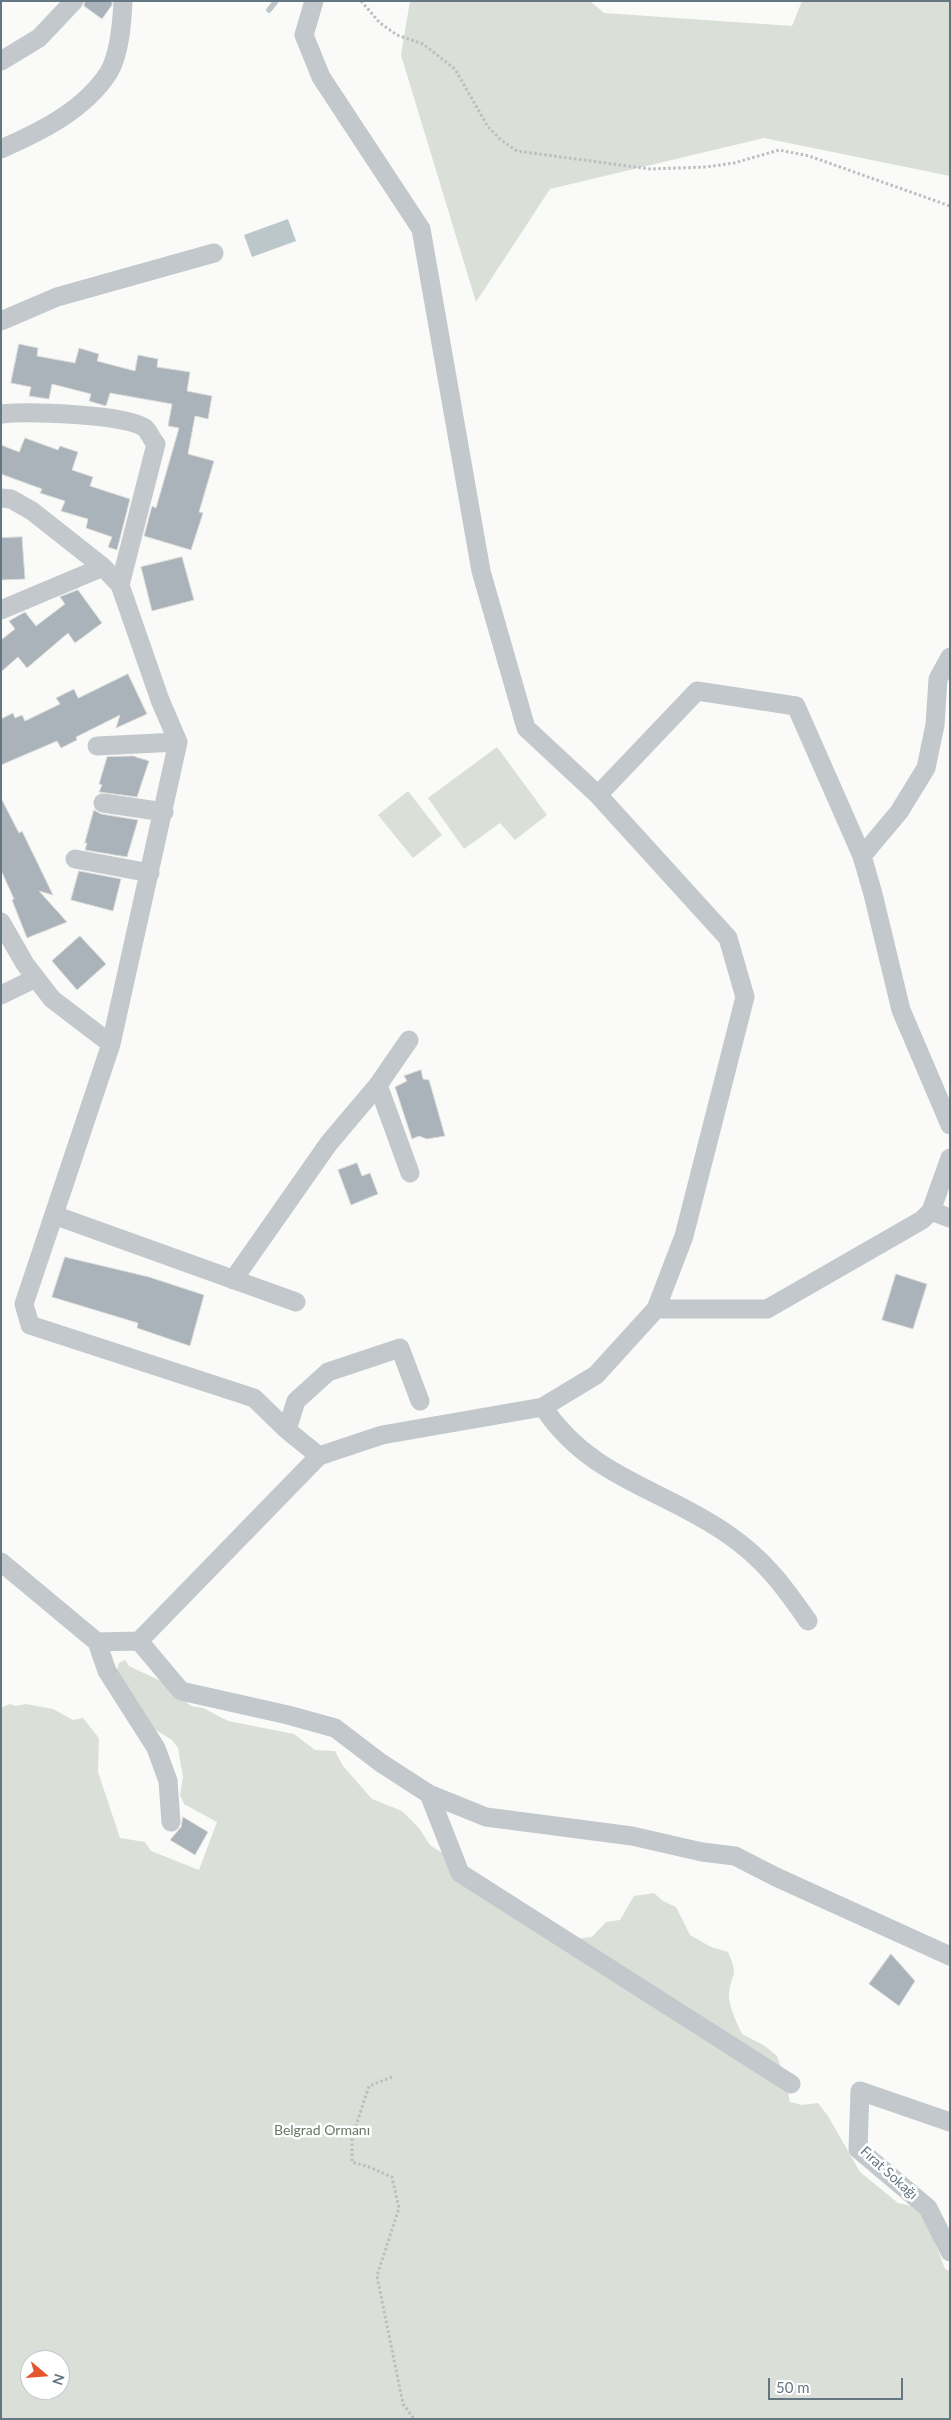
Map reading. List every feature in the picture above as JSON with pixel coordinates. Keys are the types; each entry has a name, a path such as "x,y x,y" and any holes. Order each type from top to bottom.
{"street":[{"path":"1,61 39,38 74,1"},
{"path":"1,149 58,121 86,97 109,71 122,29 123,1"},
{"path":"97,1642 139,1641 319,1456 382,1435 543,1408 596,1375 656,1309 684,1236 745,997 728,938 598,795 526,728 480,571 421,229 321,77 304,35 314,1"},
{"path":"1,321 57,297 214,253"},
{"path":"1,414 50,413 119,420 144,428 156,444 120,585"},
{"path":"1,498 11,499 32,511 103,567 120,585 160,700 178,742 111,1044 24,1304 30,1325 254,1398 287,1430 319,1456"},
{"path":"1,610 103,567"},
{"path":"862,856 898,812 926,768 935,725 938,679 950,657"},
{"path":"598,795 698,691 796,706 862,856 901,1010 950,1125"},
{"path":"97,746 178,742"},
{"path":"103,803 164,812"},
{"path":"75,859 150,873"},
{"path":"1,922 25,964 52,999 111,1044"},
{"path":"1,995 36,978"},
{"path":"233,1280 329,1143 378,1085 410,1040"},
{"path":"378,1085 410,1173"},
{"path":"656,1309 767,1309 922,1220 930,1210 950,1158"},
{"path":"930,1210 950,1218"},
{"path":"54,1215 296,1302"},
{"path":"287,1430 296,1401 328,1372 400,1348 420,1401"},
{"path":"543,1408 566,1437 589,1458 704,1518 747,1548 776,1576 808,1622"},
{"path":"1,1562 68,1620 97,1642 108,1671 156,1748 168,1781 171,1822"},
{"path":"139,1641 181,1691 288,1715 335,1728 382,1763 429,1794 486,1816 632,1836 702,1852 735,1856 776,1877 950,1956"},
{"path":"429,1794 460,1873 790,2084"},
{"name":"Fırat Sokağı","path":"950,2122 860,2091 858,2149 928,2208 950,2252"}],"path":[{"path":"361,1 380,23 397,34 423,44 441,55 455,69 488,127 501,140 517,151 650,169 706,167 734,163 779,150 817,159 950,206"},
{"path":"392,2077 369,2086 352,2138 352,2162 369,2167 392,2178 399,2208 377,2276 403,2404 414,2419"}],"green space":[{"path":"410,1 590,1 604,13 792,26 802,1 950,1 950,176 764,138 550,189 476,302 401,55"},
{"path":"497,747 547,815 515,840 500,823 464,849 428,798"},
{"path":"408,791 442,835 413,858 378,815"},
{"name":"Belgrad Ormanı","path":"125,1660 129,1666 163,1682 191,1706 203,1708 228,1721 294,1734 315,1750 335,1751 343,1766 372,1799 402,1811 419,1828 430,1845 573,1939 592,1937 606,1922 620,1920 634,1896 654,1893 663,1901 676,1907 690,1935 711,1947 728,1952 734,1970 729,1998 735,2020 742,2034 765,2046 777,2056 786,2082 790,2102 802,2105 818,2103 828,2116 860,2172 898,2203 912,2206 929,2219 934,2240 945,2269 950,2271 950,2419 1,2419 1,1708 10,1704 15,1706 26,1704 53,1709 73,1720 83,1718 99,1738 98,1772 120,1838 145,1842 151,1851 199,1870 217,1822 184,1804 180,1795 183,1777 178,1748 172,1740 151,1727 117,1670 119,1663"}],"shaded area":[{"path":"288,219 296,241 252,257 244,235"}],"building":[{"path":"85,1 112,1 112,5 102,19 84,6"},
{"path":"19,344 38,348 37,356 75,363 79,348 99,354 97,361 135,371 138,355 158,359 157,367 190,372 187,391 212,396 208,419 195,416 188,454 214,461 199,512 203,513 191,550 144,536 152,506 156,508 179,428 168,426 172,404 110,393 106,406 89,401 91,394 52,384 49,399 29,396 31,387 11,383"},
{"path":"25,438 58,450 60,446 78,452 72,470 93,477 90,486 130,499 117,550 108,547 112,537 86,528 88,519 61,511 65,501 40,493 42,489 1,474 1,445 19,452"},
{"path":"22,537 25,579 1,580 1,538"},
{"path":"182,557 194,600 152,611 141,567"},
{"path":"78,590 102,623 75,643 68,633 27,668 18,657 1,672 1,640 15,629 9,621 25,612 36,626 65,604 60,597"},
{"path":"128,674 147,714 116,728 120,715 76,737 77,740 61,748 57,741 1,765 1,719 13,713 15,718 22,715 25,721 60,704 56,698 74,689 78,698"},
{"path":"133,756 149,761 137,797 99,792 102,785 99,784 107,757"},
{"path":"1,798 19,833 22,831 53,895 39,891 67,922 27,938 12,900 14,899 1,870"},
{"path":"94,810 101,814 138,820 127,857 85,850 87,843 85,843"},
{"path":"79,871 121,879 113,911 71,900"},
{"path":"80,936 106,964 77,990 52,961"},
{"path":"421,1070 423,1079 429,1080 445,1136 427,1139 419,1136 412,1139 395,1087 407,1081 404,1076"},
{"path":"357,1163 362,1176 370,1173 378,1194 351,1205 338,1170"},
{"path":"65,1257 149,1277 204,1295 190,1346 137,1328 138,1323 52,1297"},
{"path":"896,1274 927,1284 913,1329 882,1320"},
{"path":"183,1817 208,1832 195,1855 170,1840 181,1827"},
{"path":"891,1954 915,1981 899,2006 869,1984"}],"waterway":[{"path":"269,10 276,1"}]}
